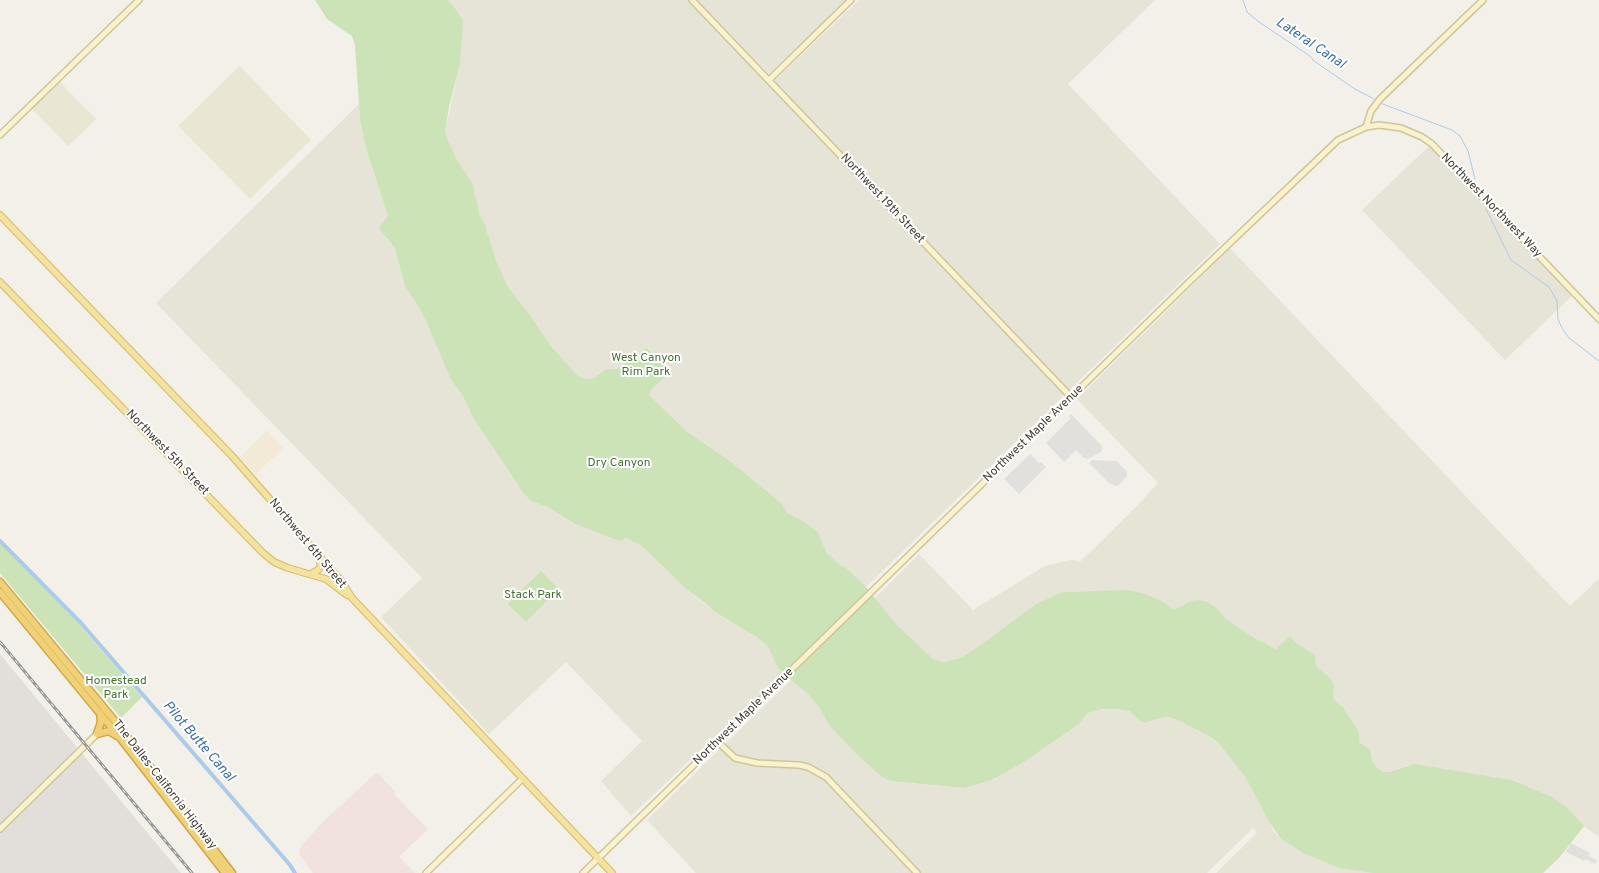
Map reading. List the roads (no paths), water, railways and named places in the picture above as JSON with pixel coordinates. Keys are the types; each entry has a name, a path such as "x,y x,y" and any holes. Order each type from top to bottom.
{"highway":[{"name":"The Dalles-California Highway","path":"0,582 114,720 232,873"},
{"name":"The Dalles-California Highway","path":"0,592 100,712 225,873"},
{"path":"100,712 101,722 98,734 109,731 121,739"}],"main road":[{"name":"Northwest 6th Street","path":"1,216 222,445 342,582 352,598 612,873"},
{"name":"Northwest 5th Street","path":"0,282 262,552 274,562 288,568 326,579 352,598"},
{"path":"311,574 318,570 321,565 318,555"}],"street":[{"path":"0,135 139,0"},
{"name":"Northwest 19th Street","path":"692,0 1072,398"},
{"path":"769,80 851,0"},
{"path":"1366,128 1371,111 1380,99 1484,0"},
{"name":"Northwest Northwest Way","path":"1366,128 1389,125 1422,137 1432,144 1599,320"},
{"name":"Northwest Maple Avenue","path":"583,873 1326,150 1338,140 1366,128"},
{"path":"0,829 98,734"},
{"path":"718,742 735,758 757,763 799,764 826,777 917,873"},
{"path":"426,873 522,779"}],"waterway":[{"name":"Lateral Canal","path":"1243,0 1247,12 1259,22 1355,89 1374,99"},
{"name":"Lateral Canal","path":"1380,103 1452,130 1460,136 1468,151 1475,179"},
{"name":"Lateral Canal","path":"1486,209 1511,260 1549,287 1557,301 1558,319 1562,328 1569,338 1599,361"},
{"name":"Pilot Butte Canal","path":"0,541 81,623 295,873"}],"railway":[{"path":"0,642 192,873"}],"park label":[{"name":"West Canyon Rim Park","path":"646,366"},
{"name":"Dry Canyon","path":"619,464"},
{"name":"Stack Park","path":"533,596"},
{"name":"Homestead Park","path":"116,689"}]}
